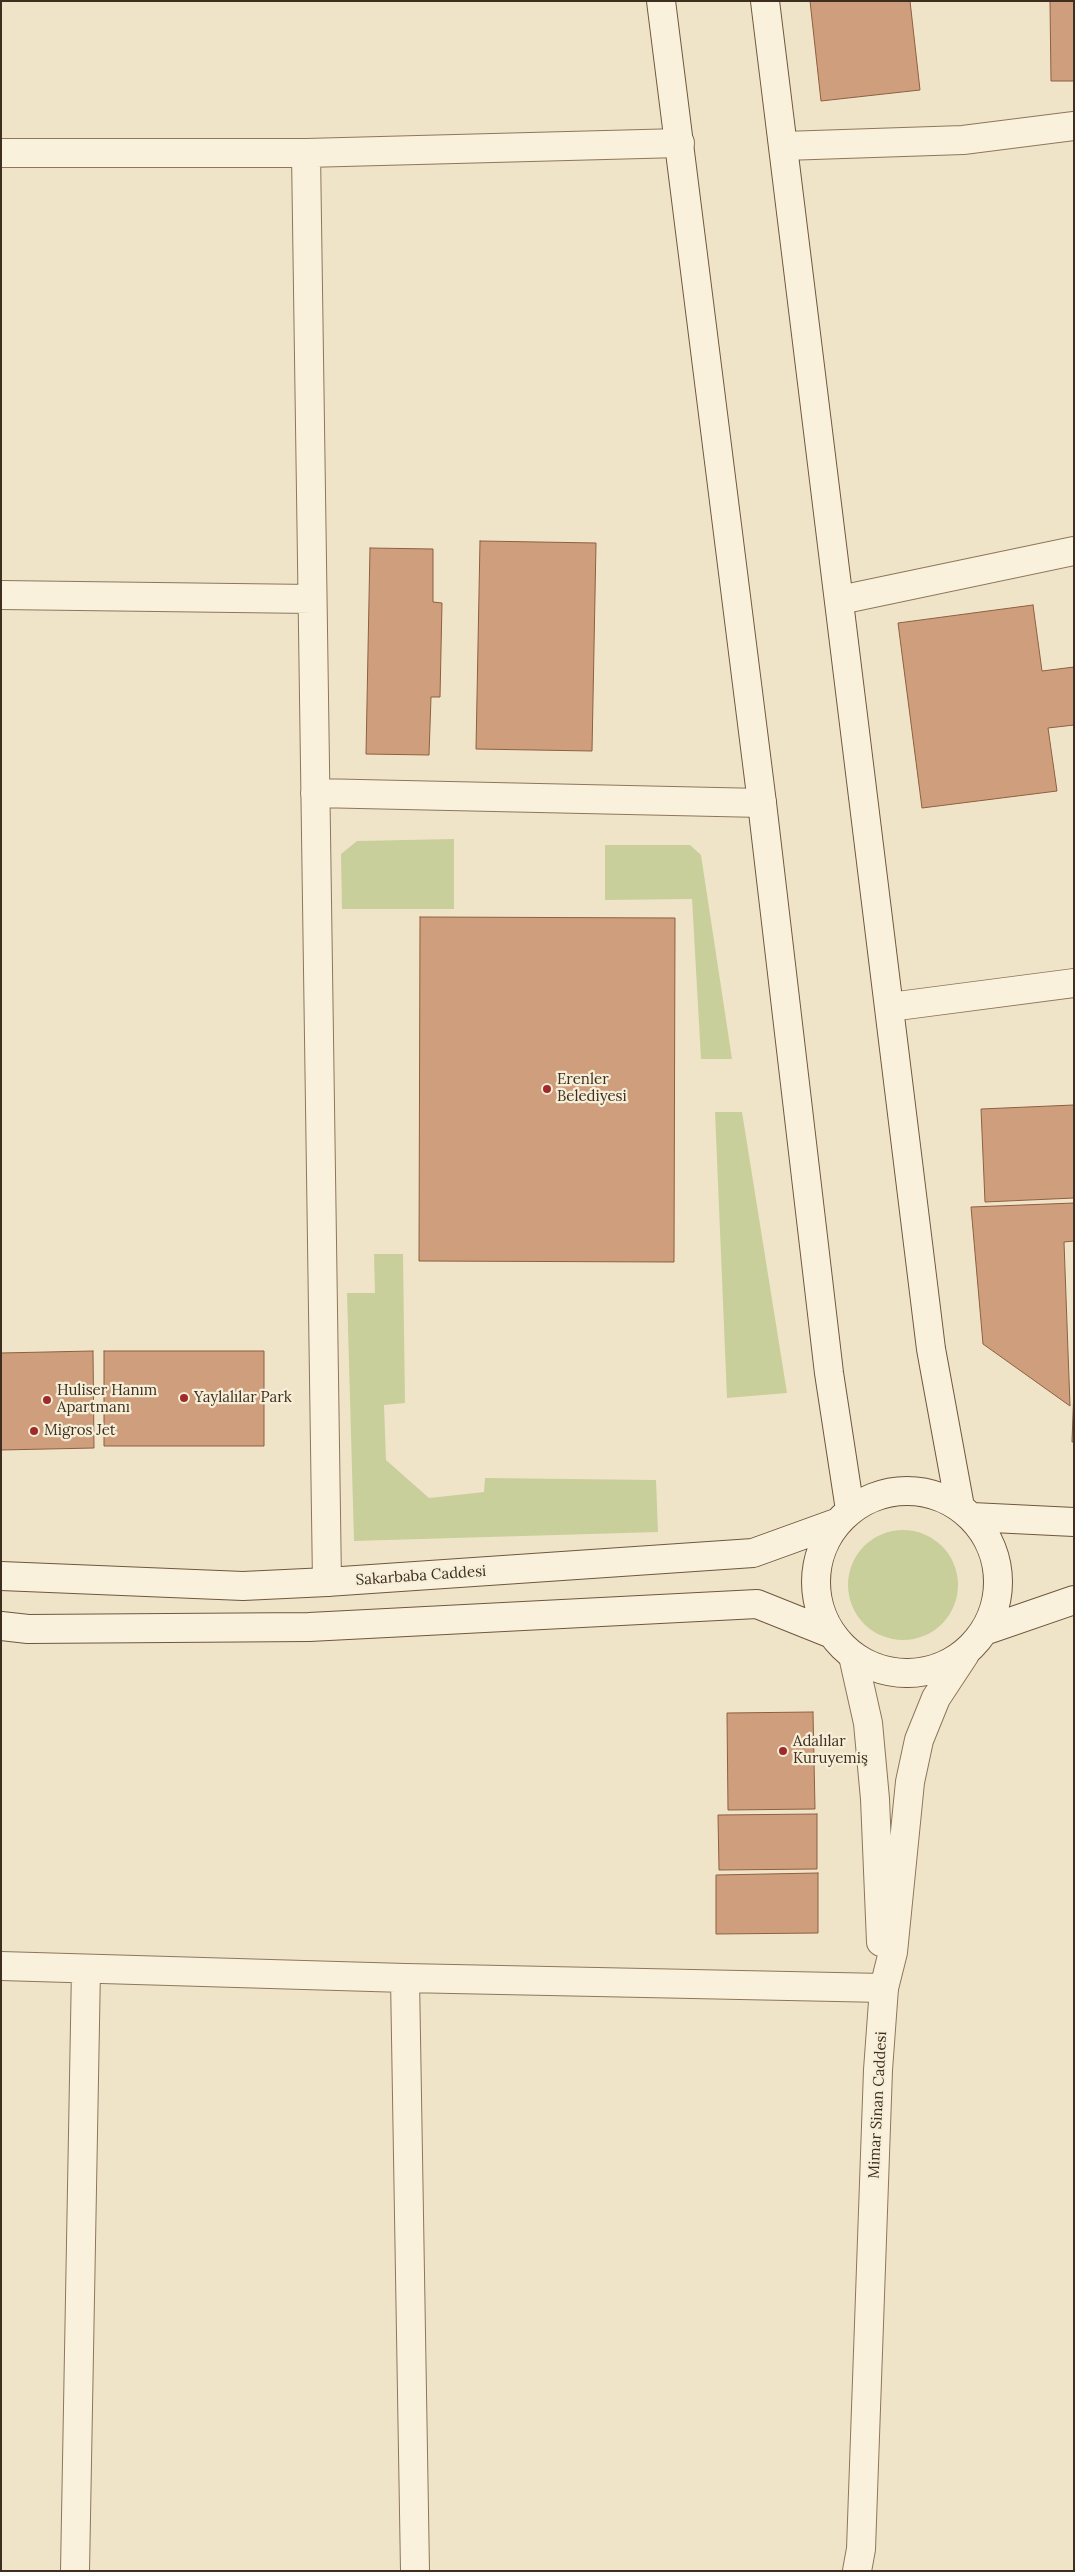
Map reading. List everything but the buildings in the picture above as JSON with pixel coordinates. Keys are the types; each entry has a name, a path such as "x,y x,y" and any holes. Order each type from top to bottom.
{"street":[{"path":"661,1 762,803 829,1373 843,1517 822,1549 816,1578 819,1608 832,1634 853,1656 879,1669 909,1673 939,1668 965,1654"},
{"path":"765,1 931,1349 966,1512 990,1543 998,1572 996,1602 984,1631"},
{"path":"784,146 962,140 1074,126"},
{"path":"1,153 306,153 680,142"},
{"path":"306,153 327,1582"},
{"path":"840,600 1074,551"},
{"path":"1,595 312,599"},
{"path":"315,793 762,803"},
{"path":"890,1008 1074,983"},
{"name":"Sakarbaba Caddesi","path":"1,1576 243,1586 327,1582 753,1553 843,1517 875,1496 905,1490 934,1494 966,1512"},
{"path":"966,1512 1074,1522"},
{"path":"984,1631 1074,1600"},
{"path":"1,1626 28,1629 308,1627 757,1604 832,1634"},
{"name":"Mimar Sinan Caddesi","path":"858,2571 861,2549 878,2070 884,1988 893,1952 910,1782 919,1740 936,1698 965,1654 984,1631"},
{"path":"1,1966 405,1978 884,1988 875,1799 868,1723 853,1656"},
{"path":"75,2571 86,1969"},
{"path":"405,1978 415,2571"}],"green space":[{"path":"454,839 454,909 342,909 341,854 357,841"},
{"path":"605,845 690,845 701,855 732,1059 701,1059 692,899 605,900"},
{"path":"715,1112 742,1112 787,1393 727,1398"},
{"path":"374,1254 403,1254 405,1403 384,1405 386,1460 429,1498 484,1492 485,1478 656,1480 658,1532 354,1541 347,1293 375,1293"},
{"path":"903,1530 924,1534 942,1546 954,1564 958,1585 954,1606 942,1624 924,1636 903,1640 882,1636 864,1624 852,1606 848,1585 852,1564 864,1546 882,1534"}],"place":[{"name":"Erenler Belediyesi","path":"547,1089"},
{"name":"Yaylalılar Park","path":"184,1398"},
{"name":"Huliser Hanım Apartmanı","path":"47,1400"},
{"name":"Migros Jet","path":"34,1431"},
{"name":"Adalılar Kuruyemiş","path":"783,1751"}]}
